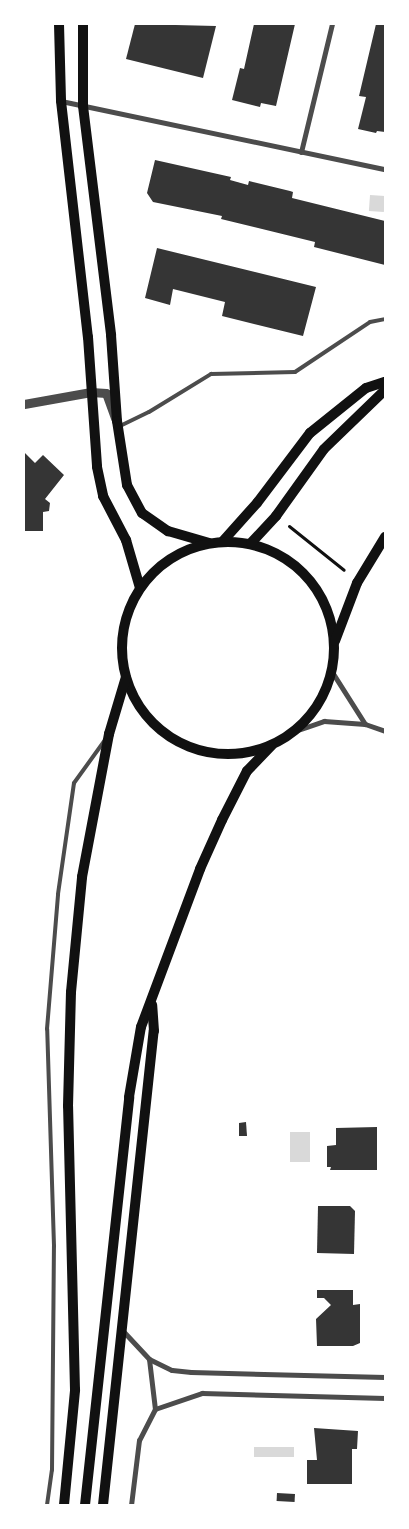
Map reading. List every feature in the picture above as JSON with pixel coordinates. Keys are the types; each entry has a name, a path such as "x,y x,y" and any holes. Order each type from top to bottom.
{"main road":[{"path":"60,24 61,101 88,337 91,392 103,496 126,540 140,588"},
{"path":"83,24 83,106 111,335 117,424 127,485 142,513 168,531 209,543"},
{"path":"223,541 257,503 310,434 366,388 385,382"},
{"path":"251,543 276,516 324,449 385,390"},
{"path":"335,642 330,614 318,589 300,568 277,552 251,543 223,541 182,551 158,567 140,588 123,631 126,677 135,701 151,722 171,738 195,750 220,754 246,753 272,745 295,731 312,714 332,672 335,642 357,583 385,537"},
{"path":"64,1505 75,1390 68,1106 71,992 82,876 109,734 126,677"},
{"path":"85,1505 129,1097 142,1027 200,869 222,820 247,771 272,745"},
{"path":"103,1505 154,1032 152,1002"}],"street":[{"path":"301,152 332,24"},
{"path":"61,101 385,169"},
{"path":"24,404 91,392 106,394 117,424"},
{"path":"332,672 365,724"},
{"path":"295,731 324,721 365,724 385,731"},
{"path":"122,1329 149,1359 172,1370 385,1377"},
{"path":"132,1505 138,1440 155,1409 149,1359"},
{"path":"155,1409 202,1393 385,1398"}],"lane":[{"path":"117,424 149,412 211,374 295,372 370,322 385,319"},
{"path":"47,1505 52,1470 54,1246 48,1010 58,894 74,783 109,734"}],"path":[{"path":"283,521 351,576"}],"shaded area":[{"path":"370,195 385,196 384,212 369,211"},
{"path":"290,1132 310,1132 310,1162 290,1162"},
{"path":"254,1447 294,1447 294,1457 254,1457"}],"building":[{"path":"135,24 216,26 203,78 126,59"},
{"path":"254,24 295,24 276,106 261,103 260,107 232,100 240,68 244,69"},
{"path":"376,24 385,24 385,132 377,131 376,133 358,129 366,97 359,96"},
{"path":"155,160 231,177 230,180 248,185 249,181 290,191 293,192 292,198 385,221 385,265 314,247 315,242 221,219 222,216 153,202 147,193"},
{"path":"157,248 316,287 303,336 222,316 225,302 173,289 170,305 145,298"},
{"path":"24,452 35,463 43,455 64,475 45,499 50,503 49,511 43,512 43,531 24,531"},
{"path":"246,1122 247,1136 239,1136 239,1123"},
{"path":"377,1127 377,1170 330,1170 331,1167 327,1167 327,1146 336,1145 336,1128"},
{"path":"318,1206 350,1206 355,1211 354,1254 317,1253"},
{"path":"317,1290 353,1290 353,1305 360,1304 360,1343 353,1346 317,1346 316,1319 331,1305 324,1298 317,1298"},
{"path":"314,1428 358,1431 357,1449 352,1449 352,1484 307,1484 307,1460 317,1460"},
{"path":"277,1493 295,1494 295,1502 277,1501"}]}
